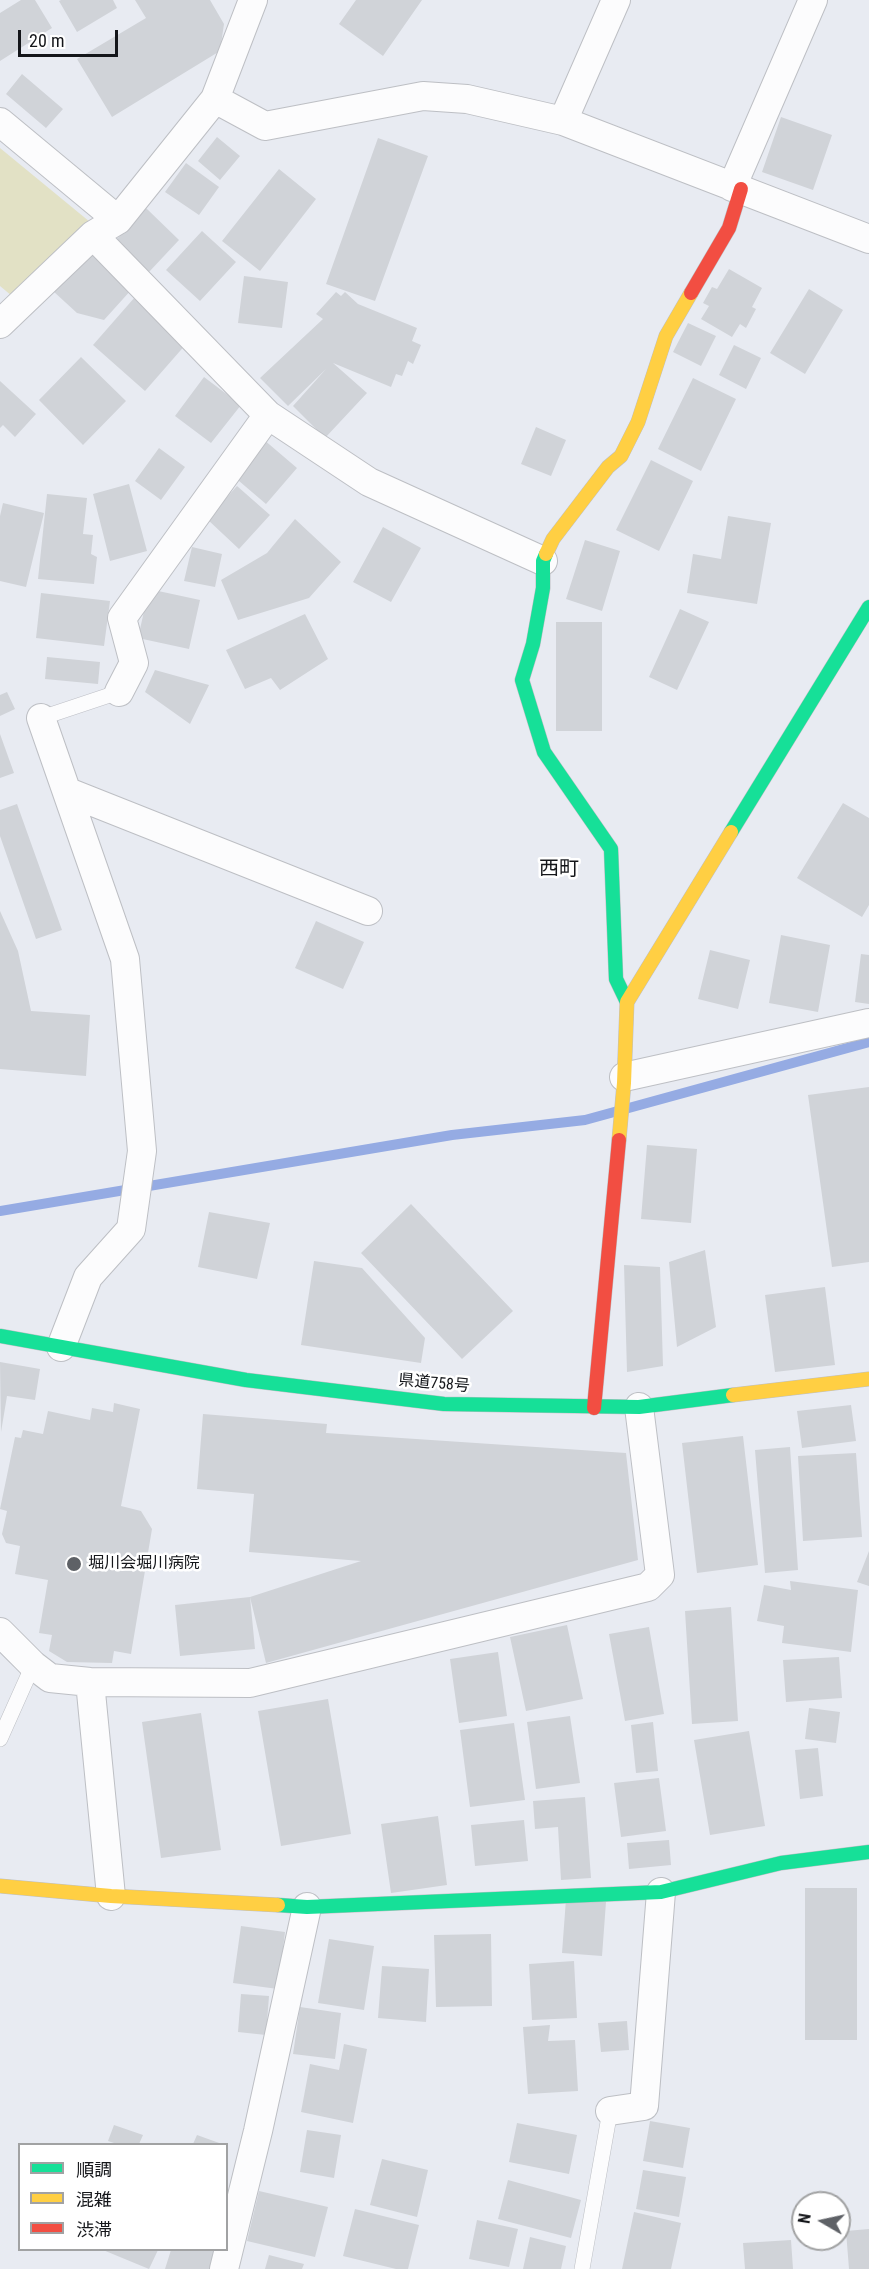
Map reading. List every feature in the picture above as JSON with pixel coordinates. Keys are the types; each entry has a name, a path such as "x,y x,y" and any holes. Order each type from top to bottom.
{"street":[{"path":"0,324 93,235 118,220 215,99 252,0"},
{"path":"563,121 616,0"},
{"path":"594,1408 620,1131 627,1002 616,979 611,849 544,752 522,680 533,644 543,588 543,561 553,539 608,468 621,456 638,422 666,336 729,228 737,188 813,0"},
{"path":"215,99 265,126 423,96 467,99 563,121 869,239"},
{"path":"0,122 118,220"},
{"path":"93,235 268,415 369,482 543,561"},
{"path":"119,692 134,663 122,618 268,415"},
{"path":"627,1002 869,607"},
{"path":"41,718 125,959 142,1151 131,1229 88,1277 61,1347"},
{"path":"68,792 368,911"},
{"path":"624,1080 869,1023"},
{"name":"県道758号","path":"0,1336 246,1380 444,1404 639,1407 869,1379"},
{"path":"0,1632 33,1665 50,1678 90,1682 250,1683 648,1587 660,1575 639,1407"},
{"path":"90,1682 111,1896"},
{"path":"0,1886 111,1896 307,1907 661,1892 782,1863 869,1852"},
{"path":"610,2111 644,2106 661,1892"},
{"path":"224,2269 258,2131 307,1907"}],"lane":[{"path":"41,718 119,692"},
{"path":"0,1739 33,1665"},
{"path":"582,2269 610,2111"}],"green space":[{"path":"0,148 90,222 12,296 0,286"}],"building":[{"path":"21,0 35,0 52,28 0,61 0,13"},
{"path":"113,0 117,8 77,32 59,1"},
{"path":"135,0 210,0 224,24 220,51 112,117 77,59 146,18"},
{"path":"356,0 422,0 383,56 339,24"},
{"path":"22,74 63,109 46,128 6,94"},
{"path":"781,117 832,135 813,190 762,172"},
{"path":"217,137 240,156 220,180 198,161"},
{"path":"378,138 428,156 375,301 326,284"},
{"path":"186,163 219,187 199,215 165,192"},
{"path":"279,169 316,199 260,271 222,241"},
{"path":"146,208 179,240 149,272 116,240"},
{"path":"202,231 236,262 200,301 166,270"},
{"path":"91,250 132,289 104,320 77,313 53,291"},
{"path":"729,269 762,288 752,307 756,309 746,328 740,324 732,337 701,319 709,306 703,303 712,287 717,289"},
{"path":"244,276 288,282 282,328 238,323"},
{"path":"809,289 843,310 805,374 770,353"},
{"path":"336,292 341,296 345,292 358,304 417,328 412,341 421,345 413,364 408,361 402,376 396,374 391,387 333,363 367,393 325,438 293,406 326,369 288,406 260,378 323,319 316,314"},
{"path":"135,297 187,343 145,391 93,345"},
{"path":"688,323 716,336 701,366 673,352"},
{"path":"734,345 761,358 746,389 719,375"},
{"path":"81,357 126,401 83,445 39,400"},
{"path":"204,377 241,405 211,443 175,416"},
{"path":"693,378 736,399 701,471 658,449"},
{"path":"0,381 36,414 15,437 3,425 0,428"},
{"path":"536,427 566,440 551,476 521,464"},
{"path":"263,439 297,468 266,504 232,475"},
{"path":"159,448 185,467 161,500 135,481"},
{"path":"651,460 693,481 659,551 616,530"},
{"path":"129,484 147,551 110,561 93,494"},
{"path":"237,486 270,515 239,549 207,519"},
{"path":"47,494 87,498 83,534 93,535 91,554 97,557 94,584 38,579"},
{"path":"3,503 44,513 26,587 0,581 0,516"},
{"path":"728,516 771,523 757,604 687,593 693,554 721,559"},
{"path":"295,519 341,562 309,598 238,620 221,580 267,553"},
{"path":"383,527 421,548 391,602 353,582"},
{"path":"585,540 620,551 602,611 566,599"},
{"path":"192,547 222,554 215,587 184,581"},
{"path":"149,589 200,600 189,649 138,638"},
{"path":"41,593 110,601 104,646 36,638"},
{"path":"680,609 709,622 677,690 649,677"},
{"path":"305,614 328,659 280,690 271,678 245,689 226,650"},
{"path":"556,622 602,622 602,731 556,731"},
{"path":"47,657 100,662 98,684 45,679"},
{"path":"155,670 209,685 190,724 145,692"},
{"path":"7,692 15,709 0,716 0,695"},
{"path":"0,734 14,773 0,778"},
{"path":"843,803 869,818 869,905 862,917 797,878"},
{"path":"17,804 62,930 36,939 0,836 0,810"},
{"path":"0,911 18,951 31,1011 90,1015 86,1076 0,1069"},
{"path":"316,921 364,942 343,989 295,968"},
{"path":"781,935 830,945 818,1012 769,1003"},
{"path":"710,950 750,960 738,1009 698,999"},
{"path":"861,954 869,955 869,1004 855,1002"},
{"path":"869,1087 869,1262 832,1267 808,1095"},
{"path":"647,1145 697,1149 691,1223 641,1219"},
{"path":"411,1204 513,1311 462,1359 361,1253"},
{"path":"209,1212 270,1223 257,1279 198,1267"},
{"path":"705,1250 716,1327 677,1347 669,1262"},
{"path":"314,1261 362,1268 425,1338 421,1363 301,1345"},
{"path":"624,1265 660,1267 663,1366 627,1372"},
{"path":"825,1287 835,1365 775,1372 765,1295"},
{"path":"0,1362 40,1369 35,1400 7,1396 1,1432"},
{"path":"114,1403 140,1409 121,1506 141,1511 152,1529 131,1654 114,1651 112,1663 67,1662 49,1651 52,1635 39,1633 48,1580 15,1574 20,1546 6,1543 2,1534 7,1511 0,1509 15,1437 21,1438 23,1430 43,1434 48,1411 90,1420 92,1408 113,1412"},
{"path":"851,1405 856,1441 802,1448 797,1411"},
{"path":"203,1414 327,1424 326,1433 626,1453 638,1560 266,1663 250,1597 361,1561 249,1552 254,1494 197,1489"},
{"path":"743,1436 758,1565 697,1573 682,1443"},
{"path":"790,1447 798,1570 765,1573 755,1450"},
{"path":"856,1453 862,1537 803,1541 798,1456"},
{"path":"869,1551 869,1586 857,1582"},
{"path":"790,1581 858,1590 851,1652 782,1643 784,1626 757,1621 764,1585 791,1590"},
{"path":"250,1597 255,1649 180,1656 175,1605"},
{"path":"731,1607 738,1721 692,1724 685,1611"},
{"path":"567,1625 583,1699 526,1711 510,1637"},
{"path":"649,1627 664,1714 625,1721 609,1634"},
{"path":"498,1652 507,1716 459,1723 450,1659"},
{"path":"839,1657 842,1698 786,1702 783,1660"},
{"path":"328,1699 351,1834 281,1846 258,1711"},
{"path":"809,1708 840,1712 836,1743 805,1739"},
{"path":"201,1713 221,1850 161,1858 142,1722"},
{"path":"570,1716 580,1783 536,1789 527,1722"},
{"path":"653,1722 658,1771 636,1773 631,1725"},
{"path":"514,1723 525,1800 470,1807 460,1730"},
{"path":"749,1731 765,1826 710,1835 694,1740"},
{"path":"818,1748 823,1796 800,1799 795,1750"},
{"path":"659,1778 666,1831 621,1837 614,1783"},
{"path":"585,1797 591,1878 561,1880 558,1827 535,1829 533,1801"},
{"path":"438,1816 447,1885 391,1893 381,1824"},
{"path":"524,1820 528,1861 475,1866 471,1825"},
{"path":"669,1840 671,1865 629,1869 627,1843"},
{"path":"805,1888 857,1888 857,2040 805,2040"},
{"path":"566,1899 606,1902 602,1956 562,1953"},
{"path":"241,1926 285,1932 278,1989 233,1983"},
{"path":"491,1934 492,2006 436,2007 434,1935"},
{"path":"329,1939 374,1946 364,2010 318,2003"},
{"path":"574,1961 577,2018 532,2020 529,1964"},
{"path":"382,1966 429,1969 426,2022 378,2018"},
{"path":"241,1994 269,1996 266,2035 238,2032"},
{"path":"300,2007 341,2013 335,2059 293,2054"},
{"path":"627,2021 629,2050 601,2052 598,2023"},
{"path":"550,2025 548,2041 575,2040 578,2091 528,2094 523,2027"},
{"path":"344,2044 367,2049 353,2123 301,2112 310,2064 339,2070"},
{"path":"650,2121 690,2128 683,2168 643,2161"},
{"path":"517,2123 577,2135 569,2174 509,2162"},
{"path":"114,2125 143,2135 139,2143 108,2141"},
{"path":"307,2130 341,2135 334,2178 300,2172"},
{"path":"197,2135 219,2143 193,2143"},
{"path":"382,2159 428,2170 417,2217 370,2205"},
{"path":"643,2170 686,2177 679,2217 636,2209"},
{"path":"508,2180 581,2200 571,2238 498,2219"},
{"path":"259,2191 328,2207 315,2257 247,2241"},
{"path":"355,2209 419,2225 408,2269 396,2269 343,2256"},
{"path":"634,2212 681,2223 671,2269 622,2269"},
{"path":"477,2220 518,2229 509,2267 469,2259"},
{"path":"869,2229 869,2269 849,2269 848,2251 851,2251 851,2231"},
{"path":"530,2237 566,2246 561,2269 523,2269"},
{"path":"791,2240 793,2269 745,2269 743,2243"},
{"path":"105,2251 158,2251 149,2269"},
{"path":"171,2251 223,2251 217,2269 165,2269"},
{"path":"269,2255 304,2264 302,2269 265,2269"}],"waterway":[{"path":"0,1211 452,1135 585,1120 869,1042"}],"traffic: fast":[{"path":"546,554 543,561 543,588 533,644 522,680 544,752 611,849 616,979 627,1002"},
{"path":"731,832 869,607"},
{"path":"0,1336 246,1380 444,1404 639,1407 733,1395"},
{"path":"278,1905 307,1907 661,1892 781,1863 869,1852"}],"traffic: slow":[{"path":"546,554 553,539 608,467 621,456 638,422 666,336 691,293"},
{"path":"619,1140 627,1002 731,832"},
{"path":"733,1395 869,1379"},
{"path":"0,1886 111,1896 278,1905"}],"traffic: jam":[{"path":"691,293 729,228 741,189"},
{"path":"594,1408 619,1140"}],"place":[{"name":"堀川会堀川病院","path":"74,1564"}],"district":[{"name":"西町","path":"559,870"}]}
